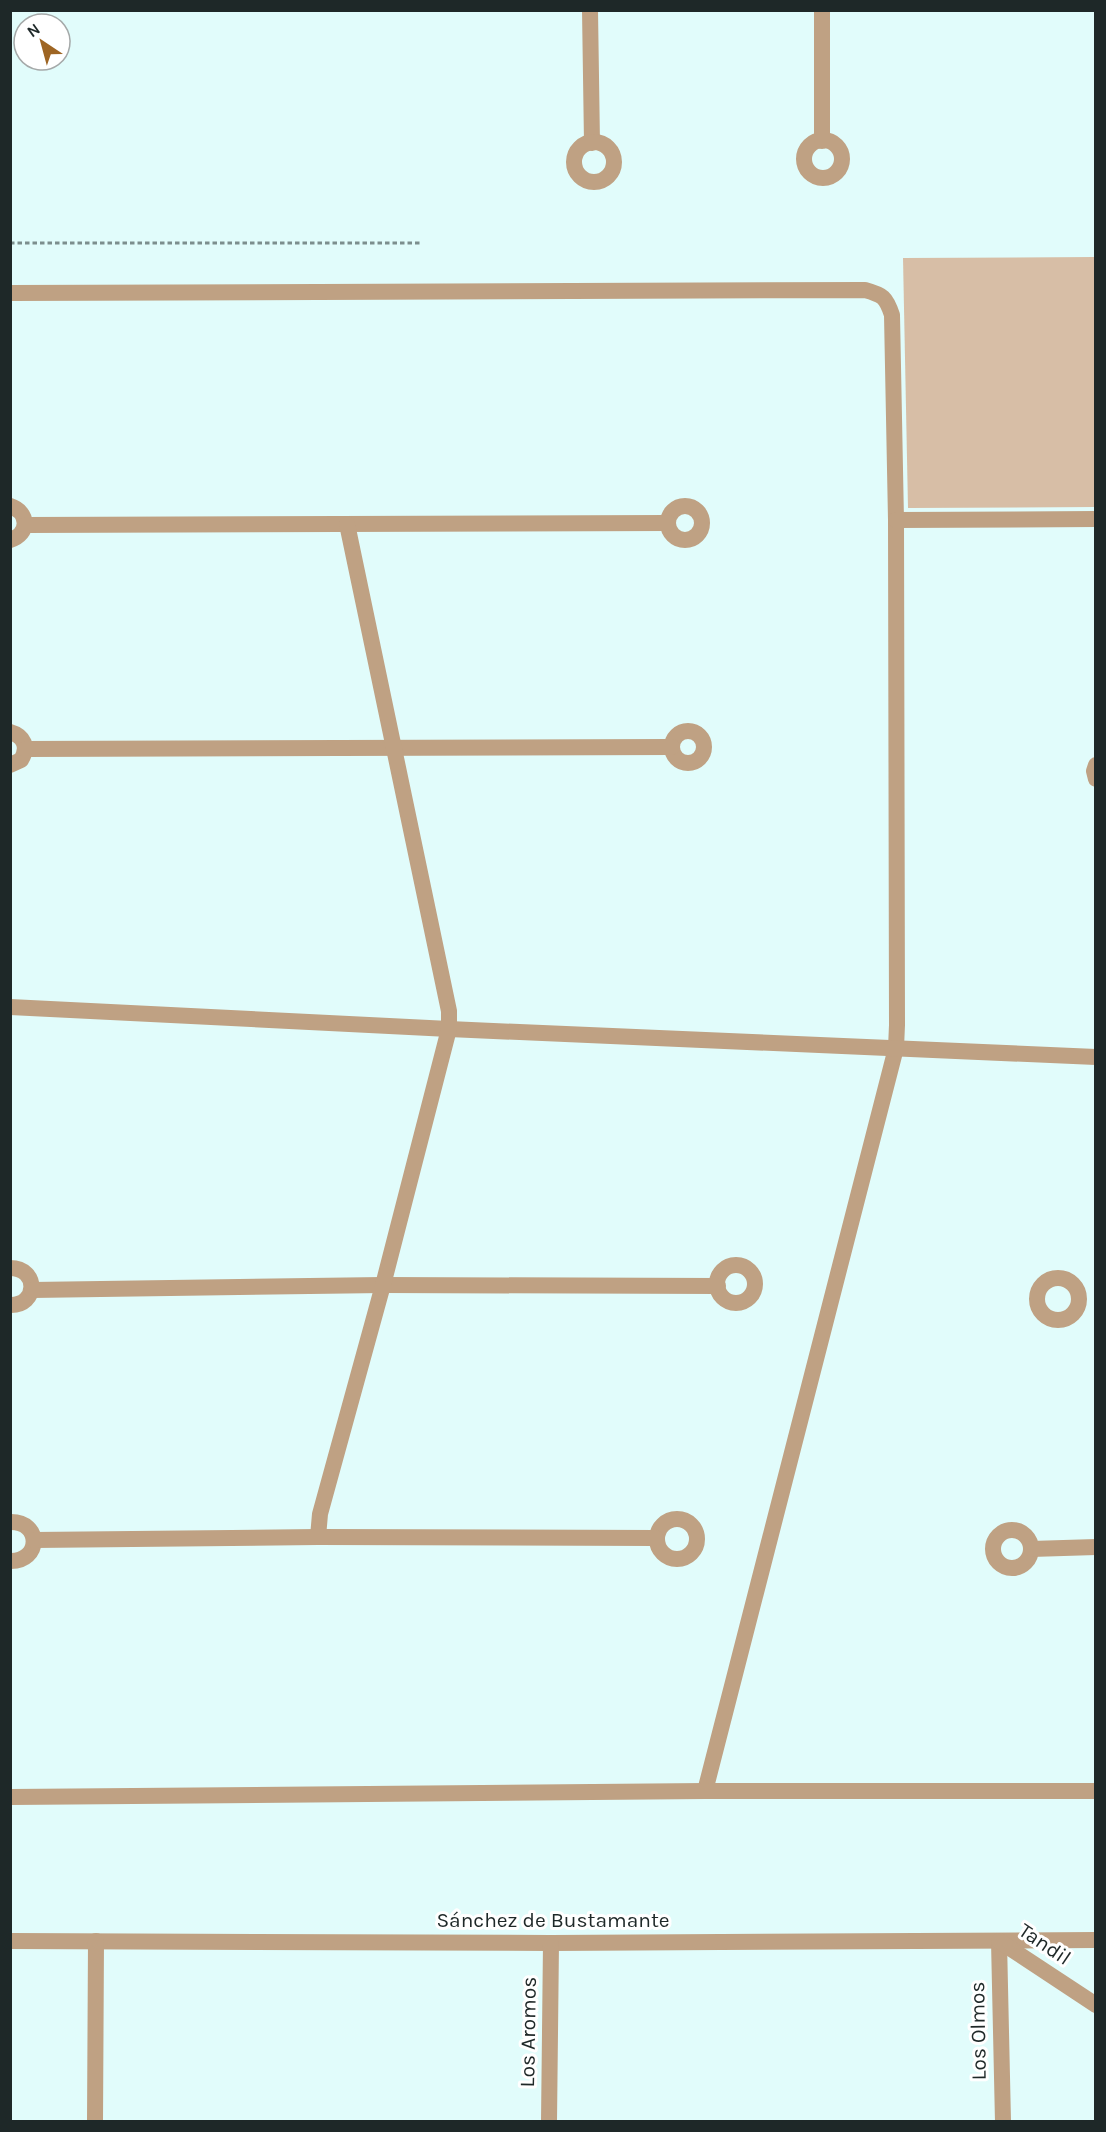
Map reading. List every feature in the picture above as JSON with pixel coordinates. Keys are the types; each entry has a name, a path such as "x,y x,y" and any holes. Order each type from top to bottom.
{"street":[{"path":"590,10 592,143"},
{"path":"822,10 822,141"},
{"path":"10,293 865,290 877,293 887,300 892,315 896,520 896,1048 705,1791"},
{"path":"10,506 20,510 25,525 20,535 10,540"},
{"path":"896,520 1095,519"},
{"path":"25,525 668,523"},
{"path":"318,1537 320,1514 450,1029 449,1011 396,750 347,524"},
{"path":"10,732 19,735 25,749 21,760 10,765"},
{"path":"25,749 396,750 672,747"},
{"path":"1095,765 1095,779"},
{"path":"10,1007 1095,1057"},
{"path":"10,1268 25,1272 29,1277 32,1290 21,1304 10,1305"},
{"path":"32,1290 383,1285 718,1286"},
{"path":"1078,1302 1095,1303"},
{"path":"10,1522 24,1524 33,1534 34,1540 33,1547 25,1558 18,1562 10,1562"},
{"path":"34,1540 318,1537 656,1538"},
{"path":"1031,1549 1095,1547"},
{"path":"10,1797 705,1791 1095,1791"},
{"name":"Sánchez de Bustamante","path":"10,1941 551,1943 1095,1940"},
{"path":"95,2121 96,1941"},
{"name":"Tandil","path":"999,1941 1095,2005"},
{"name":"Los Olmos","path":"999,1941 1003,2121"},
{"name":"Los Aromos","path":"549,2121 551,1943"}],"path":[{"path":"10,243 421,243"}],"shaded area":[{"path":"1095,257 1095,507 908,508 903,258"}]}
